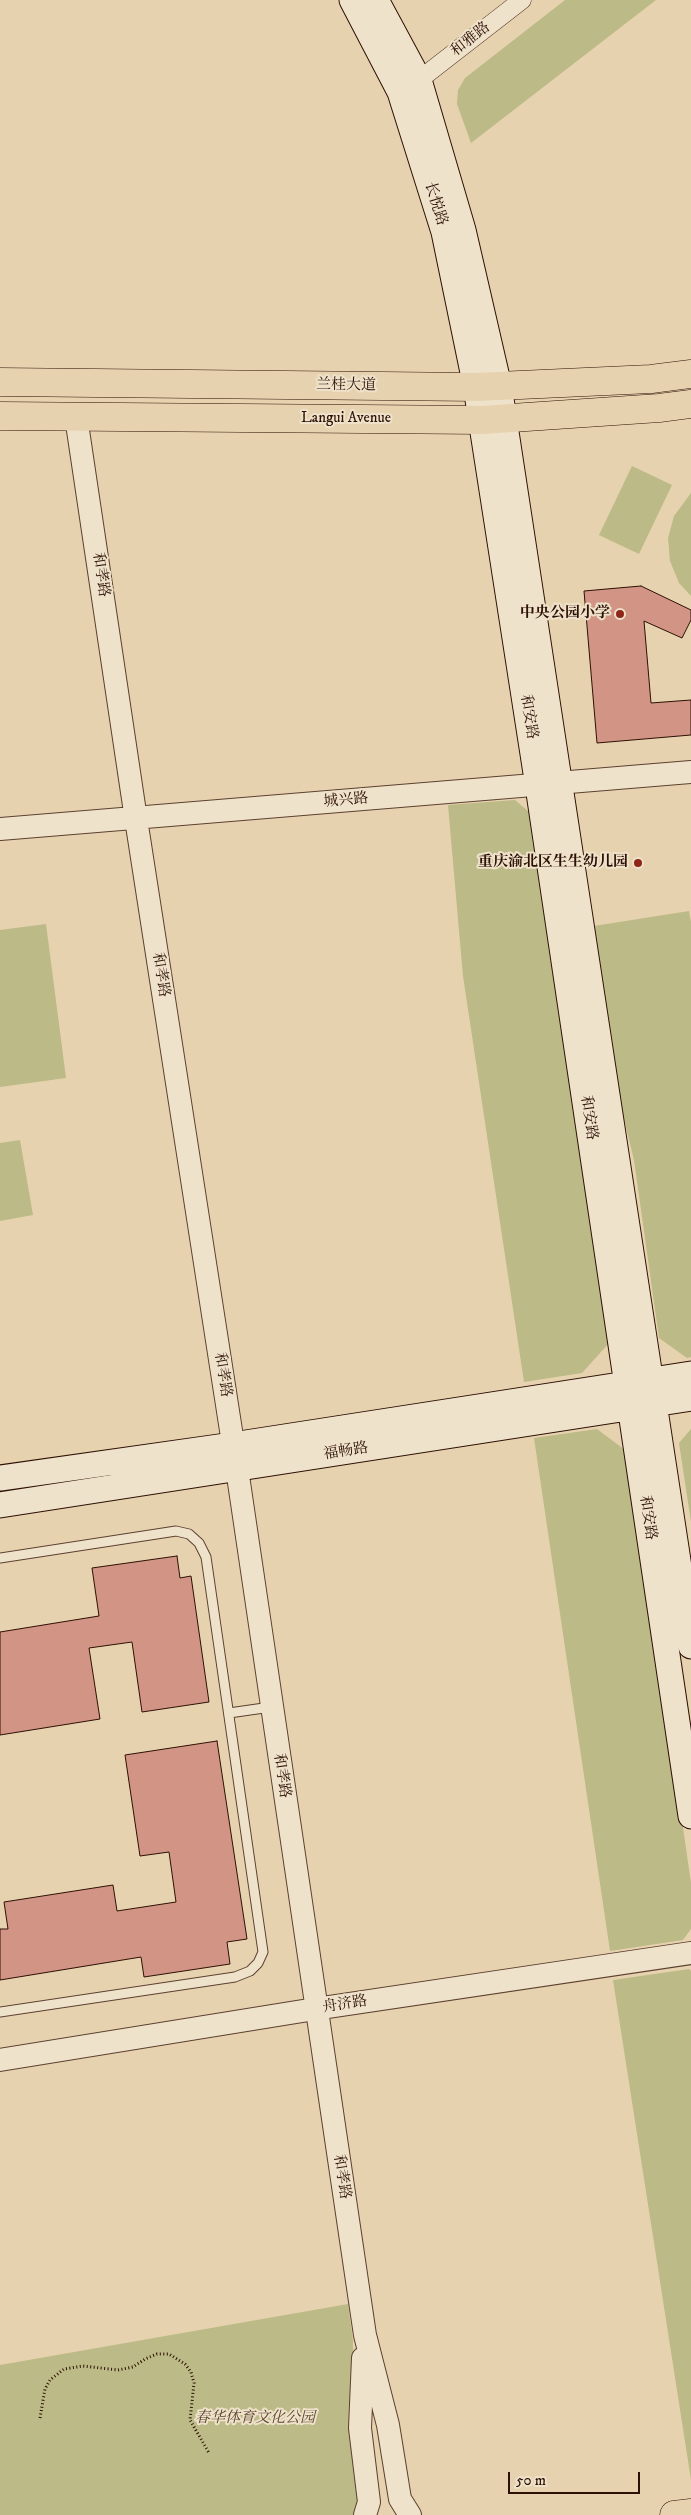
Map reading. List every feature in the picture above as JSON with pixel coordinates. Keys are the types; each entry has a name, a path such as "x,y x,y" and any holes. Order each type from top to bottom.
{"main road":[{"name":"长悦路","path":"352,0 400,92 444,232 488,387"},
{"name":"长悦路","path":"376,0 419,80 463,230 493,419"},
{"name":"兰桂大道","path":"0,382 488,387 651,379 691,374"},
{"name":"Langui Avenue","path":"0,416 493,419 659,408 691,404"},
{"name":"和安路","path":"493,419 550,784 653,1392 691,1646"},
{"name":"和安路","path":"550,784 629,1396 691,1816"},
{"name":"福畅路","path":"0,1505 235,1457 653,1392 691,1374"},
{"name":"福畅路","path":"653,1392 691,1398"},
{"name":"福畅路","path":"0,1478 235,1457"},
{"path":"674,2515 691,2513"}],"street":[{"name":"和雅路","path":"419,80 522,0"},
{"name":"和孝路","path":"76,417 235,1457 315,2009 365,2334"},
{"name":"城兴路","path":"0,829 691,772"},
{"name":"舟济路","path":"0,2060 315,2009 691,1953"},
{"path":"364,2515 368,2502 360,2428 365,2334"},
{"path":"365,2334 388,2425 400,2499 410,2515"}],"lane":[{"path":"0,1558 176,1531 189,1534 199,1543 206,1557 263,1952 258,1963 250,1971 235,1977 0,2012"},
{"path":"229,1713 271,1707"}],"path":[{"path":"40,2418 45,2389 50,2380 64,2369 83,2366 118,2370 133,2366 157,2354 169,2354 185,2364 191,2372 194,2383 190,2420 209,2453"}],"green space":[{"path":"565,0 656,0 471,143 457,104 458,90 465,78"},
{"path":"632,466 672,485 639,554 599,535"},
{"path":"691,493 691,596 679,583 670,561 668,538 674,516"},
{"path":"515,800 535,817 609,1343 582,1373 524,1382 463,976 448,805"},
{"path":"689,911 691,922 691,1357 687,1358 659,1338 634,1160 621,1107 594,926"},
{"path":"46,924 66,1078 0,1087 0,930"},
{"path":"20,1140 33,1215 0,1221 0,1143"},
{"path":"597,1429 629,1453 691,1883 691,1929 683,1940 610,1951 534,1438"},
{"path":"691,1429 691,1522 679,1443"},
{"path":"689,1969 691,1971 691,2480 613,1980"},
{"name":"春华体育文化公园","path":"348,2304 353,2341 352,2432 360,2502 356,2515 0,2515 0,2365"}],"building":[{"path":"641,586 691,610 691,620 682,638 644,621 651,703 691,700 691,735 597,743 584,591"},
{"path":"177,1556 180,1578 191,1576 209,1702 142,1712 132,1642 89,1648 100,1719 0,1735 0,1632 99,1616 92,1568"},
{"path":"217,1741 247,1939 227,1942 230,1964 144,1977 141,1957 0,1980 0,1929 8,1929 4,1902 113,1885 117,1911 176,1902 169,1852 140,1856 125,1755"}],"place":[{"name":"中央公园小学","path":"620,614"},
{"name":"重庆渝北区生生幼儿园","path":"638,863"}]}
